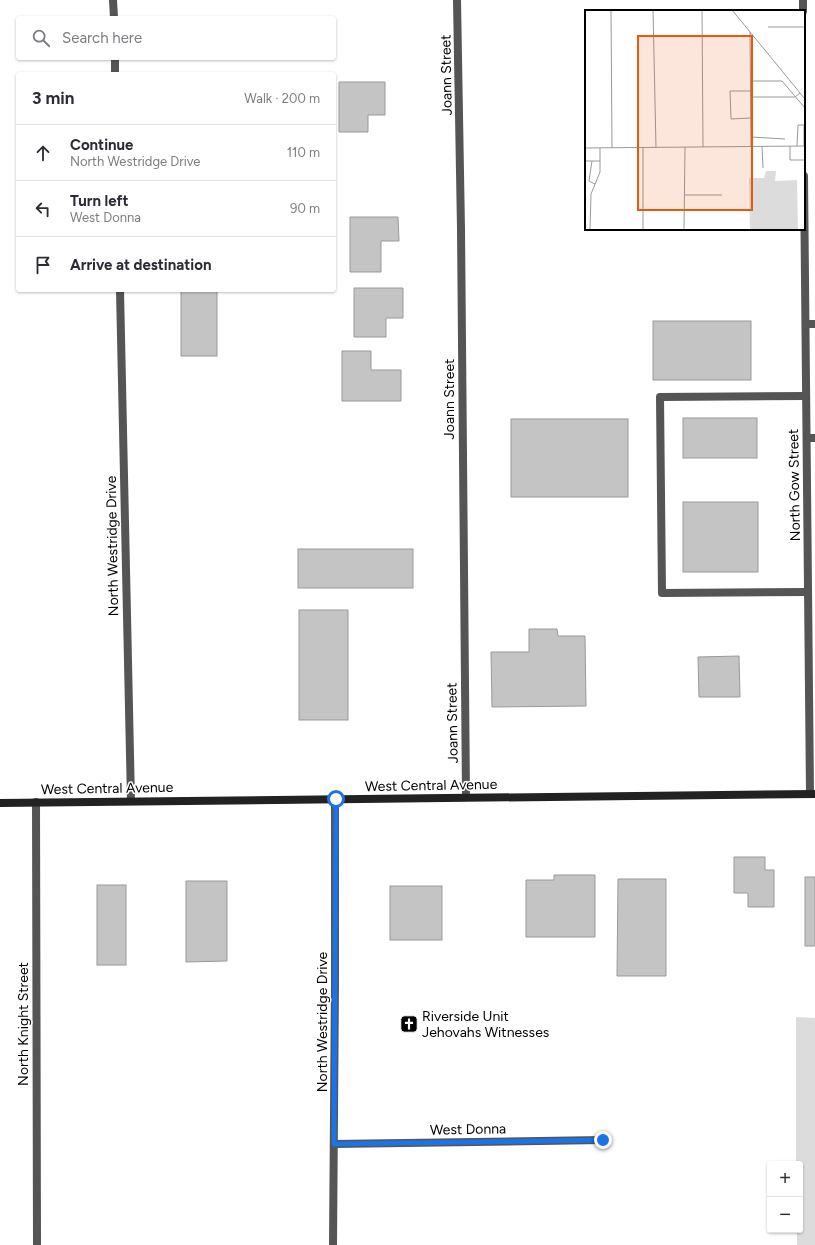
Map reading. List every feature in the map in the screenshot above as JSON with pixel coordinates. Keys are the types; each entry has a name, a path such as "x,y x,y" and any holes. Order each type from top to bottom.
{"main road":[{"name":"West Central Avenue","path":"0,803 813,794"}],"street":[{"path":"113,0 114,16"},
{"name":"Joann Street","path":"457,0 461,237 466,797"},
{"path":"115,60 115,72"},
{"name":"North Gow Street","path":"805,230 806,396 811,438 808,592 813,794"},
{"name":"North Westridge Drive","path":"120,292 130,801"},
{"path":"806,324 815,324"},
{"path":"806,396 660,397 661,585 662,593 808,592"},
{"name":"North Westridge Drive","path":"333,1245 336,799"},
{"name":"North Knight Street","path":"36,802 37,1245"},
{"name":"West Donna","path":"334,1144 603,1140"}],"shaded area":[{"path":"796,1017 815,1018 815,1245 797,1245 797,1233 803,1233 803,1161 796,1161"}],"building":[{"path":"339,82 385,82 385,115 368,115 368,132 339,132"},
{"path":"350,217 398,217 399,241 381,241 381,272 350,272"},
{"path":"354,288 403,288 403,318 386,318 386,337 354,337"},
{"path":"181,292 217,292 217,356 181,356"},
{"path":"653,321 751,321 751,380 653,380"},
{"path":"342,351 371,351 371,370 401,370 401,401 342,401"},
{"path":"683,418 757,418 757,458 683,458"},
{"path":"511,419 628,419 628,497 511,497"},
{"path":"683,502 758,502 758,572 683,572"},
{"path":"298,549 413,549 413,588 298,588"},
{"path":"299,610 348,610 348,720 299,720"},
{"path":"529,629 557,629 558,636 585,636 586,706 492,707 491,652 529,652"},
{"path":"739,656 740,697 699,697 698,657"},
{"path":"734,857 765,857 765,870 774,870 774,907 748,907 748,893 734,893"},
{"path":"554,875 595,875 595,937 526,937 526,880 554,880"},
{"path":"805,877 815,877 815,946 805,946"},
{"path":"618,879 666,879 666,976 617,976"},
{"path":"186,881 227,881 227,961 186,962"},
{"path":"97,885 126,885 126,965 97,965"},
{"path":"390,886 442,886 442,940 390,940"}],"place":[{"name":"Riverside Unit Jehovahs Witnesses","path":"409,1024"}],"route":[{"path":"336,799 334,1144 603,1140"}]}
